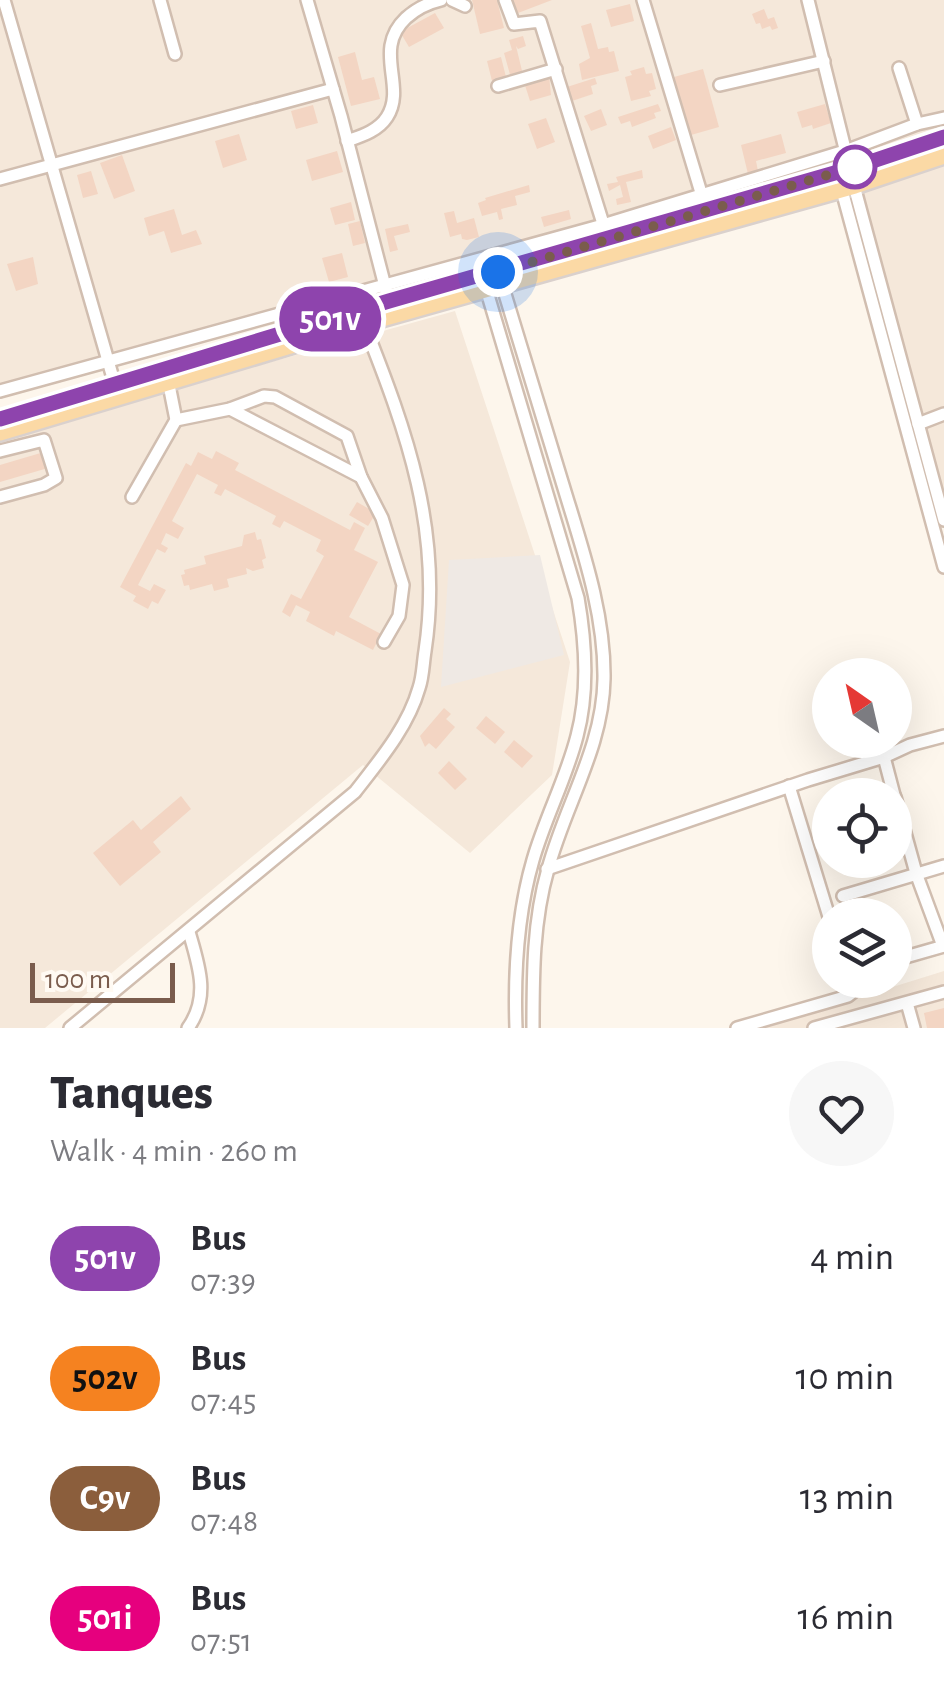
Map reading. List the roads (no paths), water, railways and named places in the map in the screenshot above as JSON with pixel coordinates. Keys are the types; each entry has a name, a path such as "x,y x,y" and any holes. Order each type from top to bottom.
{"main road":[{"path":"0,419 115,385 387,293 493,281 605,232 705,210 944,137"},
{"path":"0,433 364,324 493,281 847,188 944,156"}],"street":[{"path":"4,0 115,385"},
{"path":"160,0 175,54"},
{"path":"306,0 387,293"},
{"path":"347,141 367,134 387,117 392,90 389,50 396,28 421,7 441,0"},
{"path":"452,0 465,6"},
{"path":"506,0 514,24 540,20 605,232"},
{"path":"642,0 705,210"},
{"path":"808,0 848,150 844,170 847,188 944,567"},
{"path":"720,85 824,61"},
{"path":"899,68 917,124"},
{"path":"498,86 556,69"},
{"path":"0,179 333,89"},
{"path":"0,391 387,293 605,232 702,193 944,118"},
{"path":"847,188 944,520"},
{"path":"493,281 585,558 603,662 596,734 548,869 533,958 533,1028"},
{"path":"493,281 578,598 586,669 577,736 526,888 517,945 516,1028"},
{"path":"70,1028 355,792 392,744 419,690 431,613 428,529 416,471 364,324"},
{"path":"132,496 176,420 168,380"},
{"path":"176,420 264,396 276,397 337,428 353,448 361,477 382,518 402,585 398,616 384,642"},
{"path":"230,408 361,477"},
{"path":"918,424 944,414"},
{"path":"0,451 44,440 56,478 0,496"},
{"path":"912,744 944,736"},
{"path":"548,869 881,758"},
{"path":"789,786 823,898"},
{"path":"912,859 943,946 912,955"},
{"path":"843,896 944,866"},
{"path":"188,1028 197,1014 202,983 189,932"},
{"path":"814,1028 944,992"},
{"path":"737,1028 841,998"},
{"path":"906,1002 914,1028"}]}
